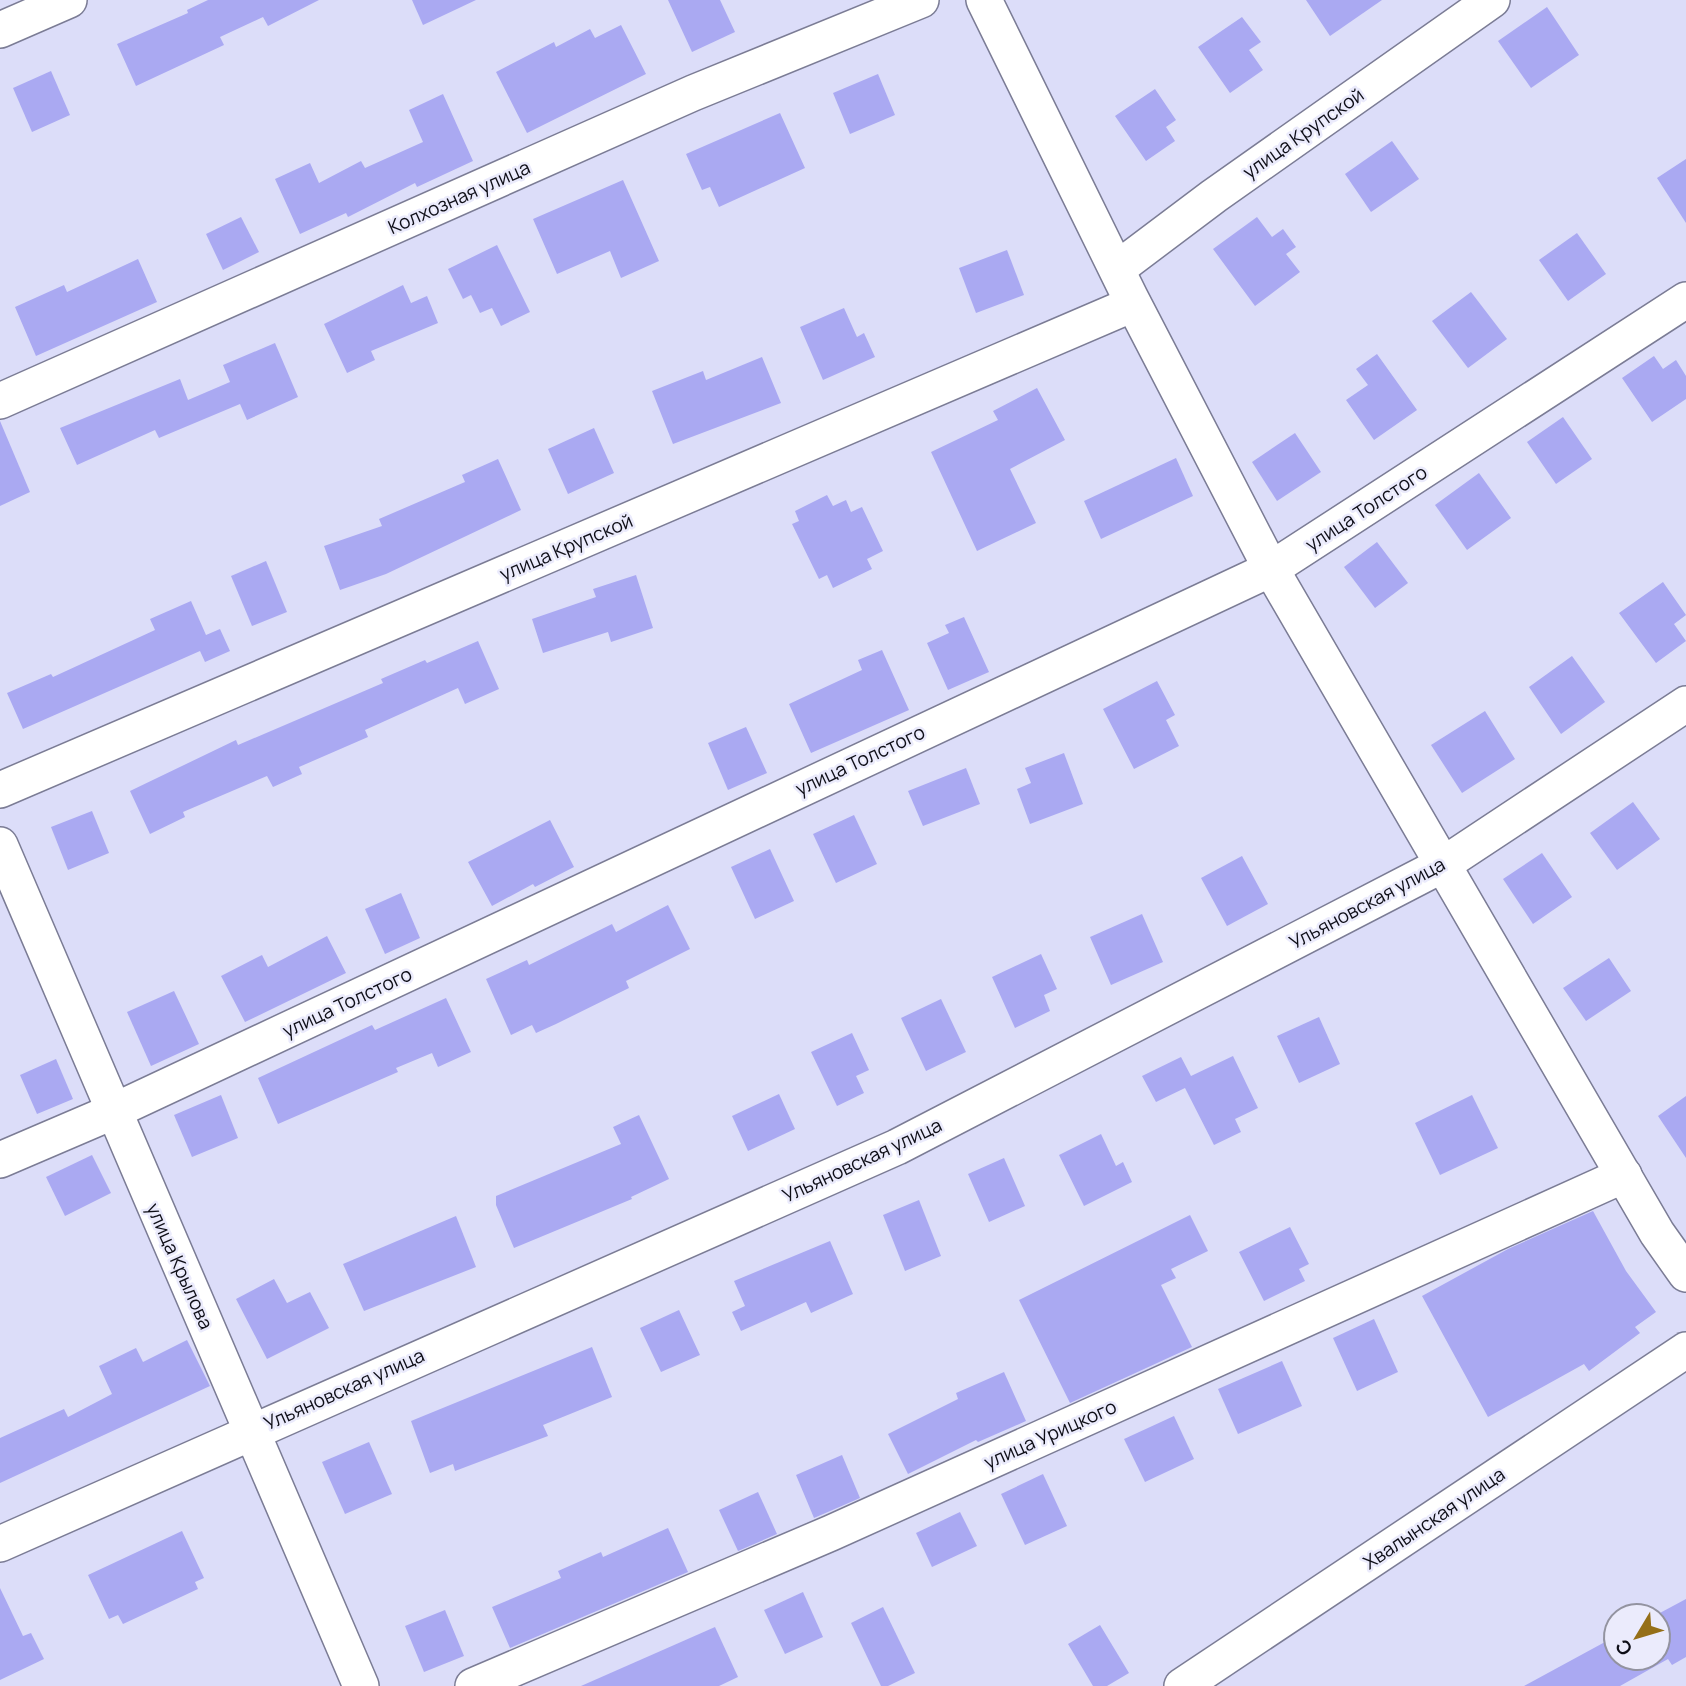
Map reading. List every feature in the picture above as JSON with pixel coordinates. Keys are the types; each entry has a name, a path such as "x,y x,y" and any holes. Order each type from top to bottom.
{"street":[{"path":"0,30 69,0"},
{"name":"Колхозная улица","path":"0,401 693,93 921,0"},
{"path":"984,0 1133,304 1271,569 1624,1175 1686,1274"},
{"name":"улица Крупской","path":"1117,270 1214,196 1492,0"},
{"name":"улица Толстого","path":"0,1160 112,1112 1271,569 1686,300"},
{"name":"улица Крупской","path":"0,790 1133,304"},
{"name":"Ульяновская улица","path":"0,1544 252,1430 897,1147 1444,864 1686,704"},
{"name":"улица Крылова","path":"0,845 112,1112 361,1686"},
{"name":"улица Урицкого","path":"473,1686 831,1533 1624,1175"},
{"name":"Хвалынская улица","path":"1182,1686 1686,1350"}],"building":[{"path":"208,0 319,0 268,26 263,17 220,37 224,45 136,86 117,44 188,13 187,10"},
{"path":"412,0 476,0 423,25"},
{"path":"668,0 720,0 735,32 692,52"},
{"path":"1306,0 1382,0 1330,36"},
{"path":"1547,7 1579,55 1531,88 1498,41"},
{"path":"1242,17 1261,42 1249,50 1263,70 1230,93 1198,47"},
{"path":"621,25 646,74 527,133 496,72 554,42 556,47 590,29 595,38"},
{"path":"51,71 70,115 32,132 13,88"},
{"path":"878,74 895,115 850,134 833,93"},
{"path":"1155,89 1176,120 1166,127 1175,141 1146,161 1115,116"},
{"path":"443,94 473,161 417,187 415,183 348,217 346,213 300,234 275,179 310,163 319,183 361,161 365,168 423,142 409,110"},
{"path":"780,113 805,168 719,207 710,187 702,190 686,154"},
{"path":"1392,141 1419,179 1371,212 1345,174"},
{"path":"1686,159 1686,223 1657,178"},
{"path":"623,180 659,261 621,278 610,251 557,274 533,219"},
{"path":"241,217 259,252 223,270 206,234"},
{"path":"1257,217 1272,237 1283,229 1296,247 1286,254 1300,272 1255,306 1213,249"},
{"path":"1577,233 1606,274 1568,301 1539,260"},
{"path":"497,245 530,312 501,326 492,308 480,313 471,295 463,299 448,269"},
{"path":"1007,250 1024,295 976,313 959,268"},
{"path":"138,259 157,302 36,356 15,307 64,285 67,292"},
{"path":"403,285 411,303 427,296 438,323 371,351 375,360 347,373 324,324"},
{"path":"1471,292 1507,339 1468,368 1432,321"},
{"path":"844,308 857,337 864,333 875,357 823,380 800,327"},
{"path":"275,343 298,397 247,420 240,404 159,438 155,430 77,465 60,428 180,379 188,400 230,382 223,365"},
{"path":"1377,354 1417,410 1374,440 1346,400 1368,385 1356,369"},
{"path":"1654,356 1663,369 1676,360 1686,376 1686,399 1652,422 1622,378"},
{"path":"762,357 781,403 673,444 652,391 703,371 706,380"},
{"path":"1037,388 1065,440 1010,469 1036,523 977,551 931,452 998,420 993,411"},
{"path":"1563,417 1592,459 1556,484 1527,442"},
{"path":"0,421 30,492 0,506"},
{"path":"594,428 614,473 568,494 548,449"},
{"path":"1295,433 1321,472 1277,501 1252,462"},
{"path":"1176,458 1193,496 1101,539 1084,501"},
{"path":"498,459 521,510 386,574 340,590 324,546 382,526 379,519 465,482 462,475"},
{"path":"1479,473 1511,518 1467,550 1435,505"},
{"path":"827,495 833,506 846,500 851,512 862,507 883,551 867,559 872,569 833,588 827,575 819,579 792,524 799,521 795,511"},
{"path":"1377,542 1408,583 1375,608 1344,567"},
{"path":"266,561 287,612 252,626 231,576"},
{"path":"636,575 653,628 611,642 608,632 543,653 532,619 596,597 593,589"},
{"path":"1663,582 1686,615 1674,624 1686,641 1656,663 1619,613"},
{"path":"191,601 206,635 220,629 230,651 205,662 200,651 23,729 7,693 51,674 53,677 155,630 150,619"},
{"path":"964,617 989,672 948,690 927,643 949,633 945,625"},
{"path":"478,641 499,689 465,704 458,688 365,730 368,737 299,767 302,774 273,787 267,776 183,812 185,817 150,834 130,791 236,740 238,745 383,683 381,679"},
{"path":"882,650 909,710 811,753 789,704 862,670 858,660"},
{"path":"1572,656 1605,702 1561,734 1529,687"},
{"path":"1157,681 1175,715 1166,720 1179,746 1134,769 1103,709"},
{"path":"1485,711 1515,759 1462,793 1431,745"},
{"path":"746,727 767,773 728,790 708,743"},
{"path":"1064,753 1083,804 1030,824 1017,789 1031,783 1025,768"},
{"path":"966,768 980,804 923,826 908,791"},
{"path":"1633,802 1660,839 1617,870 1590,833"},
{"path":"92,811 109,853 68,870 51,827"},
{"path":"854,815 877,864 836,883 813,834"},
{"path":"550,820 574,867 535,887 533,884 492,906 468,862"},
{"path":"770,849 794,901 755,919 731,867"},
{"path":"1542,853 1572,897 1533,924 1503,879"},
{"path":"1242,856 1268,904 1227,926 1201,878"},
{"path":"401,893 420,938 385,954 365,909"},
{"path":"668,905 690,949 626,981 629,988 556,1024 536,1033 532,1025 511,1035 486,979 527,960 529,965 612,924 616,932"},
{"path":"1142,914 1163,962 1111,985 1090,937"},
{"path":"327,936 346,973 245,1022 221,976 262,955 268,967"},
{"path":"1041,954 1057,989 1044,995 1050,1011 1015,1028 992,977"},
{"path":"1609,958 1631,991 1586,1021 1563,988"},
{"path":"174,991 199,1044 151,1066 127,1012"},
{"path":"446,998 471,1052 438,1067 432,1053 396,1068 398,1072 278,1124 258,1078 372,1025 375,1030"},
{"path":"941,999 966,1052 926,1071 901,1018"},
{"path":"1319,1017 1340,1064 1299,1083 1277,1036"},
{"path":"852,1033 869,1070 856,1076 864,1093 837,1106 811,1052"},
{"path":"1233,1056 1258,1108 1235,1119 1241,1132 1214,1145 1185,1088 1156,1102 1142,1076 1181,1057 1191,1076"},
{"path":"56,1059 73,1099 37,1114 20,1075"},
{"path":"779,1094 795,1129 748,1151 732,1116"},
{"path":"221,1095 238,1138 192,1157 174,1115"},
{"path":"1472,1095 1498,1148 1440,1175 1415,1123"},
{"path":"1686,1096 1686,1158 1658,1116"},
{"path":"639,1115 669,1179 631,1197 632,1199 514,1248 496,1205 496,1196 621,1144 613,1127"},
{"path":"1101,1134 1116,1166 1123,1162 1132,1182 1084,1206 1059,1155"},
{"path":"92,1155 111,1193 65,1216 46,1177"},
{"path":"1004,1158 1025,1206 989,1222 968,1174"},
{"path":"919,1200 941,1256 905,1271 883,1215"},
{"path":"1593,1211 1626,1271 1656,1312 1635,1327 1640,1333 1589,1371 1584,1364 1488,1417 1422,1296 1508,1249"},
{"path":"1190,1215 1208,1251 1171,1269 1176,1278 1161,1285 1192,1347 1070,1403 1019,1300"},
{"path":"456,1216 476,1267 364,1311 343,1264"},
{"path":"1290,1227 1309,1264 1299,1269 1305,1281 1264,1301 1239,1252"},
{"path":"830,1241 853,1294 811,1313 806,1302 741,1331 732,1312 745,1306 734,1281"},
{"path":"274,1279 287,1303 310,1292 329,1328 267,1359 236,1299"},
{"path":"679,1310 700,1355 661,1372 640,1328"},
{"path":"1374,1319 1398,1372 1357,1391 1333,1338"},
{"path":"187,1340 210,1386 0,1483 0,1438 64,1409 68,1417 112,1394 99,1366 136,1348 143,1362"},
{"path":"592,1347 612,1397 543,1425 548,1436 455,1471 453,1464 430,1473 411,1421"},
{"path":"1282,1361 1302,1406 1238,1434 1218,1389"},
{"path":"1004,1372 1026,1421 978,1442 976,1440 908,1474 888,1434 958,1399 956,1393"},
{"path":"1174,1416 1194,1459 1145,1482 1124,1439"},
{"path":"369,1442 392,1494 345,1514 322,1462"},
{"path":"842,1455 860,1498 814,1518 796,1475"},
{"path":"1043,1474 1067,1526 1025,1545 1001,1494"},
{"path":"758,1492 777,1534 738,1551 719,1510"},
{"path":"960,1512 977,1546 932,1567 916,1533"},
{"path":"668,1528 688,1572 510,1648 492,1607 561,1578 558,1571 601,1552 603,1557"},
{"path":"182,1531 204,1578 195,1582 198,1589 123,1624 118,1615 109,1619 88,1575"},
{"path":"0,1588 23,1636 31,1633 44,1659 0,1680"},
{"path":"803,1592 823,1637 785,1654 764,1610"},
{"path":"1686,1599 1686,1657 1672,1665 1672,1606"},
{"path":"883,1607 915,1673 888,1686 881,1686 851,1623"},
{"path":"445,1610 464,1656 424,1672 405,1626"},
{"path":"1100,1625 1129,1673 1107,1686 1093,1686 1068,1644"},
{"path":"715,1627 738,1677 719,1686 581,1686"},
{"path":"1602,1644 1602,1672 1645,1672 1620,1686 1524,1686"}]}
